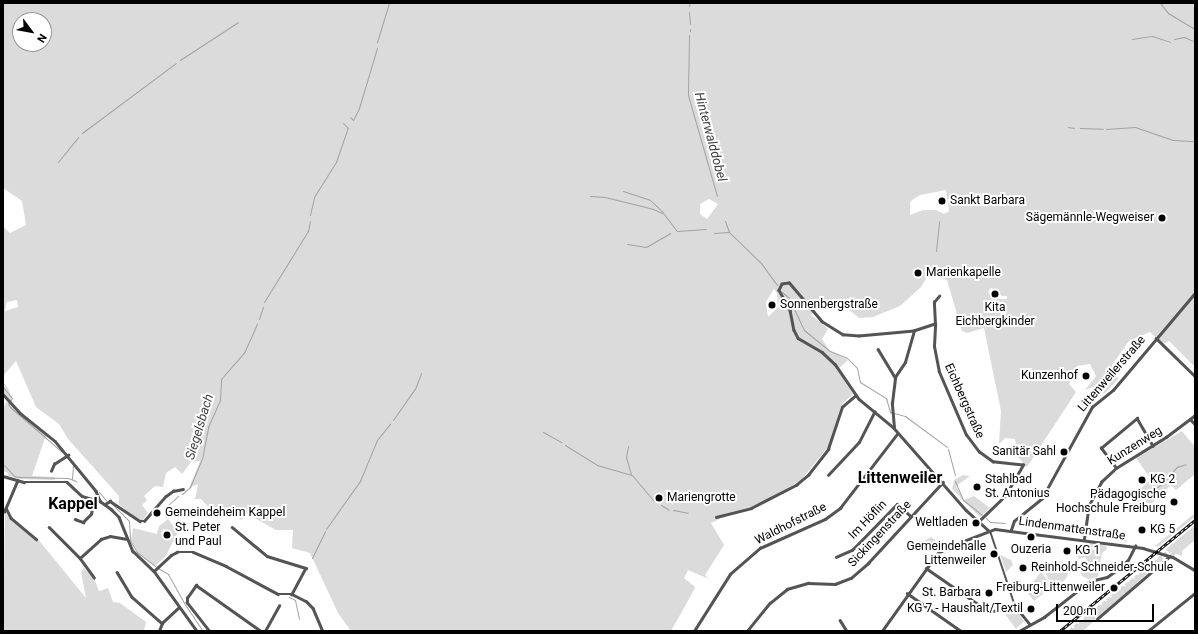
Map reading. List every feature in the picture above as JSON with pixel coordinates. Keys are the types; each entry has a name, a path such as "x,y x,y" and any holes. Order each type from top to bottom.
{"street":[{"path":"935,324 914,331 859,336 842,335 822,322 789,283 782,284 779,290 790,310 794,330 798,338 822,352 835,364 856,395 894,428 966,510 980,520 992,533 1015,606 1030,624"},
{"name":"Littenweilerstraße","path":"1011,530 1014,521 1042,498 1092,407 1113,390 1195,293"},
{"name":"Eichbergstraße","path":"939,296 934,302 934,346 940,372 966,435 986,458 1004,465 1022,463 1023,468 1005,496 980,520"},
{"path":"894,428 892,411 895,377 905,362 914,331"},
{"path":"1156,338 1195,376"},
{"path":"878,348 895,377"},
{"path":"3,394 11,403 49,434 68,455 96,491 100,501"},
{"path":"716,517 751,508 796,485 808,475 828,449 842,407 856,395"},
{"path":"828,475 859,442 874,412"},
{"name":"Kunzenweg","path":"1084,539 1093,494 1101,482 1116,468 1153,446 1195,414"},
{"path":"1116,468 1101,448 1136,418 1153,446"},
{"path":"1190,419 1195,424"},
{"name":"Waldhofstraße","path":"694,631 730,574 760,548 826,519 840,508 898,434"},
{"path":"51,471 54,464 68,455"},
{"path":"3,476 17,481 63,481 71,485 82,496 107,503 140,521 146,518 166,496 174,491 183,489"},
{"path":"4,512 17,481"},
{"name":"Sickingenstraße","path":"747,631 770,603 787,589 808,583 835,584 851,578 868,563 943,482"},
{"path":"74,519 83,522 91,514 94,500"},
{"path":"107,503 119,517 133,551 155,569 179,607 197,631"},
{"name":"Im Höflin","path":"836,557 852,550 897,504 911,516"},
{"path":"6,508 11,518 36,538"},
{"path":"232,527 267,556 306,568 307,570 292,594"},
{"path":"48,528 80,558 94,577"},
{"path":"882,631 907,593 942,550 989,530"},
{"name":"Lindenmattenstraße","path":"989,530 1011,530 1135,546 1170,556 1195,570"},
{"path":"80,558 100,539 110,536 127,539"},
{"path":"1019,631 1044,617 1090,581 1107,577 1118,569 1128,560 1135,546"},
{"path":"155,569 177,552 193,552 226,566 278,594 292,594 310,605 323,631"},
{"path":"1097,619 1170,556"},
{"path":"926,568 985,609 996,611 1015,606"},
{"path":"117,572 132,597 162,623"},
{"path":"209,631 187,603 187,598 196,585 260,631"},
{"path":"907,593 961,631"},
{"path":"1148,631 1195,593"},
{"path":"265,631 279,606"},
{"path":"159,631 162,623 179,607"},
{"path":"840,620 847,631"}],"shaded area":[{"path":"3,3 1195,3 1195,367 1169,341 1162,344 1150,332 1129,341 1112,365 1118,379 1104,394 1099,385 1085,390 1096,376 1090,364 1077,366 1069,384 1076,392 1027,467 1018,457 1015,439 1005,438 999,444 1001,411 984,328 967,333 962,331 947,280 929,274 921,287 900,306 873,317 859,318 843,305 823,303 811,315 828,329 822,339 830,351 848,360 837,370 853,394 842,404 828,447 801,480 781,493 750,508 724,514 724,517 711,523 724,545 705,575 709,579 688,570 684,578 695,587 671,631 351,631 338,613 310,553 292,548 293,530 276,530 247,514 241,520 228,509 217,517 201,499 195,499 198,484 189,488 200,461 191,462 182,474 175,467 166,473 163,487 155,486 144,496 147,500 142,505 148,513 143,520 137,520 119,504 119,496 68,439 59,424 36,407 16,361 3,376 3,226 10,233 26,225 22,201 3,188","holes":["946,190 949,211 944,214 936,210 923,210 910,215 910,203 920,195","709,199 718,204 707,219 700,214 700,204","991,288 1002,296 1007,296 1007,299 1000,299 988,292","774,289 777,293 778,307 768,317 766,302","17,300 18,307 5,311 7,302"]},
{"path":"3,382 9,390 12,402 3,392"},
{"path":"7,401 49,435 45,438 32,476 54,477 55,480 18,479 7,475 8,473 3,471 3,407"},
{"path":"1182,431 1195,447 1195,474 1176,490 1171,485 1152,503 1137,502 1133,496 1151,479 1136,458"},
{"path":"963,475 970,476 956,486 964,500 974,496 990,508 980,517 952,489 954,480"},
{"path":"5,513 13,522 37,538 86,598 81,572 84,568 94,578 99,591 108,588 113,602 120,603 146,622 144,631 3,631"},
{"path":"1195,513 1195,517 1158,547 1155,546"},
{"path":"168,519 178,532 165,557 155,566 138,552 131,540 133,528 157,534 159,526","holes":["163,529 171,532 173,538 169,540 165,539 165,536 161,534"]},
{"path":"1195,525 1195,540 1182,551 1182,556 1165,550"},
{"path":"1114,535 1124,536 1127,542 1110,539"},
{"path":"931,537 937,542 943,540 945,545 934,552 922,542"},
{"path":"1090,542 1106,546 1107,549 1102,553 1098,577 1088,579 1082,576 1079,568 1088,563 1087,560 1085,557 1078,559 1078,549"},
{"path":"1000,555 1011,560 1013,565 1006,572"},
{"path":"1159,558 1164,559 1099,616 1096,615 1091,619 1093,622 1083,631 1070,631"},
{"path":"1057,561 1065,564 1068,572 1065,580 1057,583 1049,580 1046,572 1049,564"},
{"path":"1041,572 1053,586 1034,601 1026,591"},
{"path":"1017,581 1021,581 1023,582 1023,590 1017,591 1014,588 1014,584"},
{"path":"1016,610 1024,621 1016,629 1005,614"}],"waterway":[{"name":"Siegelsbach","path":"377,42 389,3"},
{"path":"1160,3 1168,13 1195,29"},
{"name":"Hinterwalddobel","path":"689,12 690,24"},
{"path":"180,60 238,22"},
{"name":"Hinterwalddobel","path":"689,35 688,95 717,196"},
{"path":"1132,39 1152,36 1170,42"},
{"path":"1174,39 1184,37 1195,42"},
{"name":"Siegelsbach","path":"350,117 353,120 359,108 377,48"},
{"path":"82,133 176,63"},
{"name":"Siegelsbach","path":"310,215 314,197 336,162 348,128 343,123"},
{"path":"1068,127 1074,128"},
{"path":"1106,129 1135,127 1173,140 1195,141"},
{"path":"1080,128 1103,129"},
{"path":"58,162 78,137"},
{"path":"623,191 650,200 663,212"},
{"path":"590,196 605,197 653,209 664,214 677,231 706,229"},
{"name":"Siegelsbach","path":"264,302 308,231 310,221"},
{"name":"Hinterwalddobel","path":"725,221 729,232 761,263 777,285"},
{"path":"936,251 939,221"},
{"path":"714,233 729,232"},
{"path":"627,244 646,247 670,233"},
{"name":"Hinterwalddobel","path":"782,292 789,298 804,330 830,351 847,358 857,368 860,382 886,398 890,412 905,416 947,447"},
{"name":"Siegelsbach","path":"259,319 263,307"},
{"name":"Siegelsbach","path":"182,494 190,487 202,459 208,427 220,400 221,379 244,353 257,324"},
{"path":"393,420 415,389 421,373"},
{"path":"3,387 12,398 8,404 10,407 62,452"},
{"path":"326,529 360,481 377,440 390,424"},
{"path":"543,432 561,442"},
{"path":"565,445 597,465 632,475 654,501"},
{"path":"628,446 626,457 631,474"},
{"name":"Hinterwalddobel","path":"948,449 955,475"},
{"path":"3,464 14,476 68,478 76,481"},
{"path":"1143,503 1147,494 1162,484 1177,467 1186,464"},
{"path":"72,479 73,465"},
{"name":"Hinterwalddobel","path":"955,481 963,500 982,515"},
{"path":"99,492 106,500"},
{"name":"Siegelsbach","path":"166,517 167,506 178,496"},
{"path":"112,504 129,521 130,540 137,552 155,566"},
{"path":"661,505 669,510"},
{"path":"673,510 688,513"},
{"name":"Hinterwalddobel","path":"986,518 990,522 1005,523"},
{"path":"312,558 325,531"},
{"path":"158,568 168,574 184,603 203,631"},
{"path":"289,597 295,600 299,619"}],"tunnel":[{"path":"1070,631 1195,530"},
{"path":"1167,559 1195,535"},
{"path":"1078,631 1138,582"}],"railway":[{"path":"1060,631 1195,520"}],"place":[{"name":"Sankt Barbara","path":"942,201"},
{"name":"Sägemännle-Wegweiser","path":"1162,218"},
{"name":"Marienkapelle","path":"918,273"},
{"name":"Kita Eichbergkinder","path":"995,294"},
{"name":"Sonnenbergstraße","path":"772,305"},
{"name":"Kunzenhof","path":"1086,376"},
{"name":"Sanitär Sahl","path":"1064,452"},
{"name":"KG 2","path":"1142,480"},
{"name":"Stahlbad St. Antonius","path":"977,487"},
{"name":"Mariengrotte","path":"659,498"},
{"name":"Pädagogische Hochschule Freiburg","path":"1174,502"},
{"name":"Gemeindeheim Kappel","path":"157,513"},
{"name":"Weltladen","path":"976,523"},
{"name":"KG 5","path":"1142,530"},
{"name":"St. Peter und Paul","path":"167,535"},
{"name":"Ouzeria","path":"1031,537"},
{"name":"KG 1","path":"1067,551"},
{"name":"Gemeindehalle Littenweiler","path":"994,554"},
{"name":"Reinhold-Schneider-Schule","path":"1023,568"},
{"name":"Freiburg-Littenweiler","path":"1114,588"},
{"name":"St. Barbara","path":"989,593"},
{"name":"KG 7 - Haushalt/Textil","path":"1031,609"}],"district":[{"name":"Littenweiler","path":"900,478"},
{"name":"Kappel","path":"73,504"}]}
